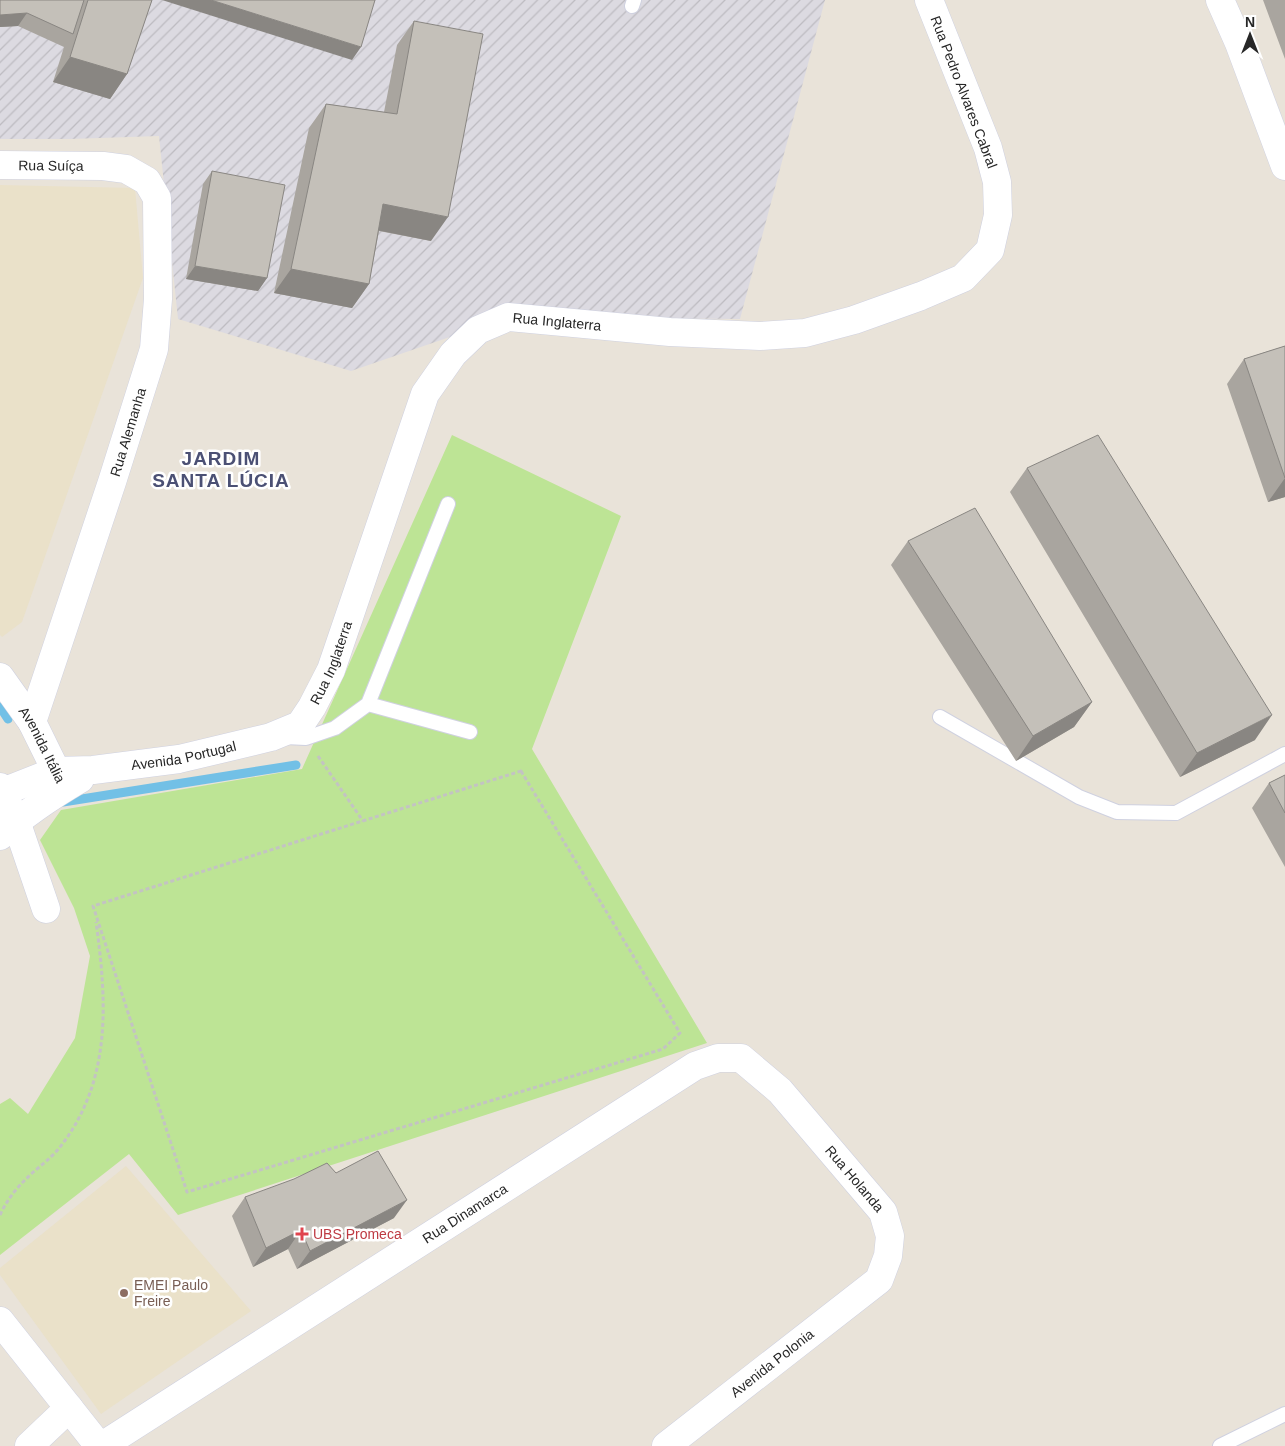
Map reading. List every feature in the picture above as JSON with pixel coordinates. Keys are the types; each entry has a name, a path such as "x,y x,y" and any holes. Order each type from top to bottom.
{"street":[{"name":"Rua Pedro Alvares Cabral","path":"929,0 988,148 997,182 998,215"},
{"path":"1220,0 1239,43 1285,166"},
{"name":"Rua Suíça","path":"0,165 103,166"},
{"name":"Rua Alemanha","path":"32,722 109,492 154,349 158,299 157,198 147,181 126,168 103,166"},
{"name":"Rua Inglaterra","path":"271,736 300,725 312,707 331,670 425,394 453,354 478,330 508,317 679,332 760,336 805,333 854,320 921,296 963,278 990,250 998,215"},
{"name":"Avenida Itália","path":"0,677 32,722 60,779"},
{"name":"Avenida Portugal","path":"1,790 60,779 94,770 179,759 271,736"},
{"name":"Avenida Portugal","path":"8,829 60,779"},
{"path":"1,790 8,829 46,909"},
{"name":"Rua Dinamarca","path":"100,1446 695,1066 718,1058 741,1058 780,1091"},
{"name":"Rua Holanda","path":"780,1091 883,1212 890,1236 888,1256 878,1280"},
{"name":"Avenida Polonia","path":"666,1446 878,1280"},
{"path":"0,1321 100,1446"},
{"path":"29,1446 69,1408"}],"lane":[{"path":"271,736 306,738 335,728 368,704 448,504"},
{"path":"368,704 470,732"},
{"path":"940,717 1079,797 1117,812 1176,813 1285,754"},
{"path":"1220,1446 1285,1414"}],"path":[{"path":"306,738 363,821"},
{"path":"521,771 680,1033 663,1049 187,1192 93,906 363,821 521,771"},
{"path":"0,1215 8,1200 23,1181 58,1150 72,1132 87,1104 94,1082 100,1054 104,996 102,964 95,914"}],"shaded area":[{"path":"0,0 825,0 740,319 508,317 351,371 178,319 159,136 0,139"},
{"path":"0,185 135,188 143,278 22,622 2,637 0,635"},
{"name":"EMEI Paulo Freire","path":"126,1166 251,1311 101,1414 0,1275 0,1268"}],"green space":[{"path":"452,435 621,516 532,749 707,1043 178,1215 129,1154 0,1255 0,1104 10,1098 28,1114 75,1038 90,956 74,908 40,840 61,810 302,769"}],"building":[{"path":"0,0 84,0 73,34 27,13 0,15"},
{"path":"88,0 152,0 127,74 70,57"},
{"path":"211,0 375,0 361,47"},
{"path":"414,21 483,34 448,217 383,204 369,284 291,269 326,104 397,114"},
{"path":"212,171 285,185 267,278 195,266"},
{"path":"1285,346 1285,478 1244,359"},
{"path":"1098,435 1272,715 1197,753 1027,468"},
{"path":"975,508 1092,702 1033,736 908,541"},
{"path":"1285,775 1285,813 1269,783"},
{"name":"UBS Promeca","path":"378,1151 407,1200 310,1251 301,1230 266,1248 245,1197 294,1179 327,1163 336,1173"}],"waterway":[{"path":"0,707 8,719"},
{"path":"63,802 296,765"}],"place":[{"name":"UBS Promeca","path":"302,1234"},
{"name":"EMEI Paulo Freire","path":"124,1293"}],"district":[{"name":"JARDIM SANTA LÚCIA","path":"221,469"}]}
